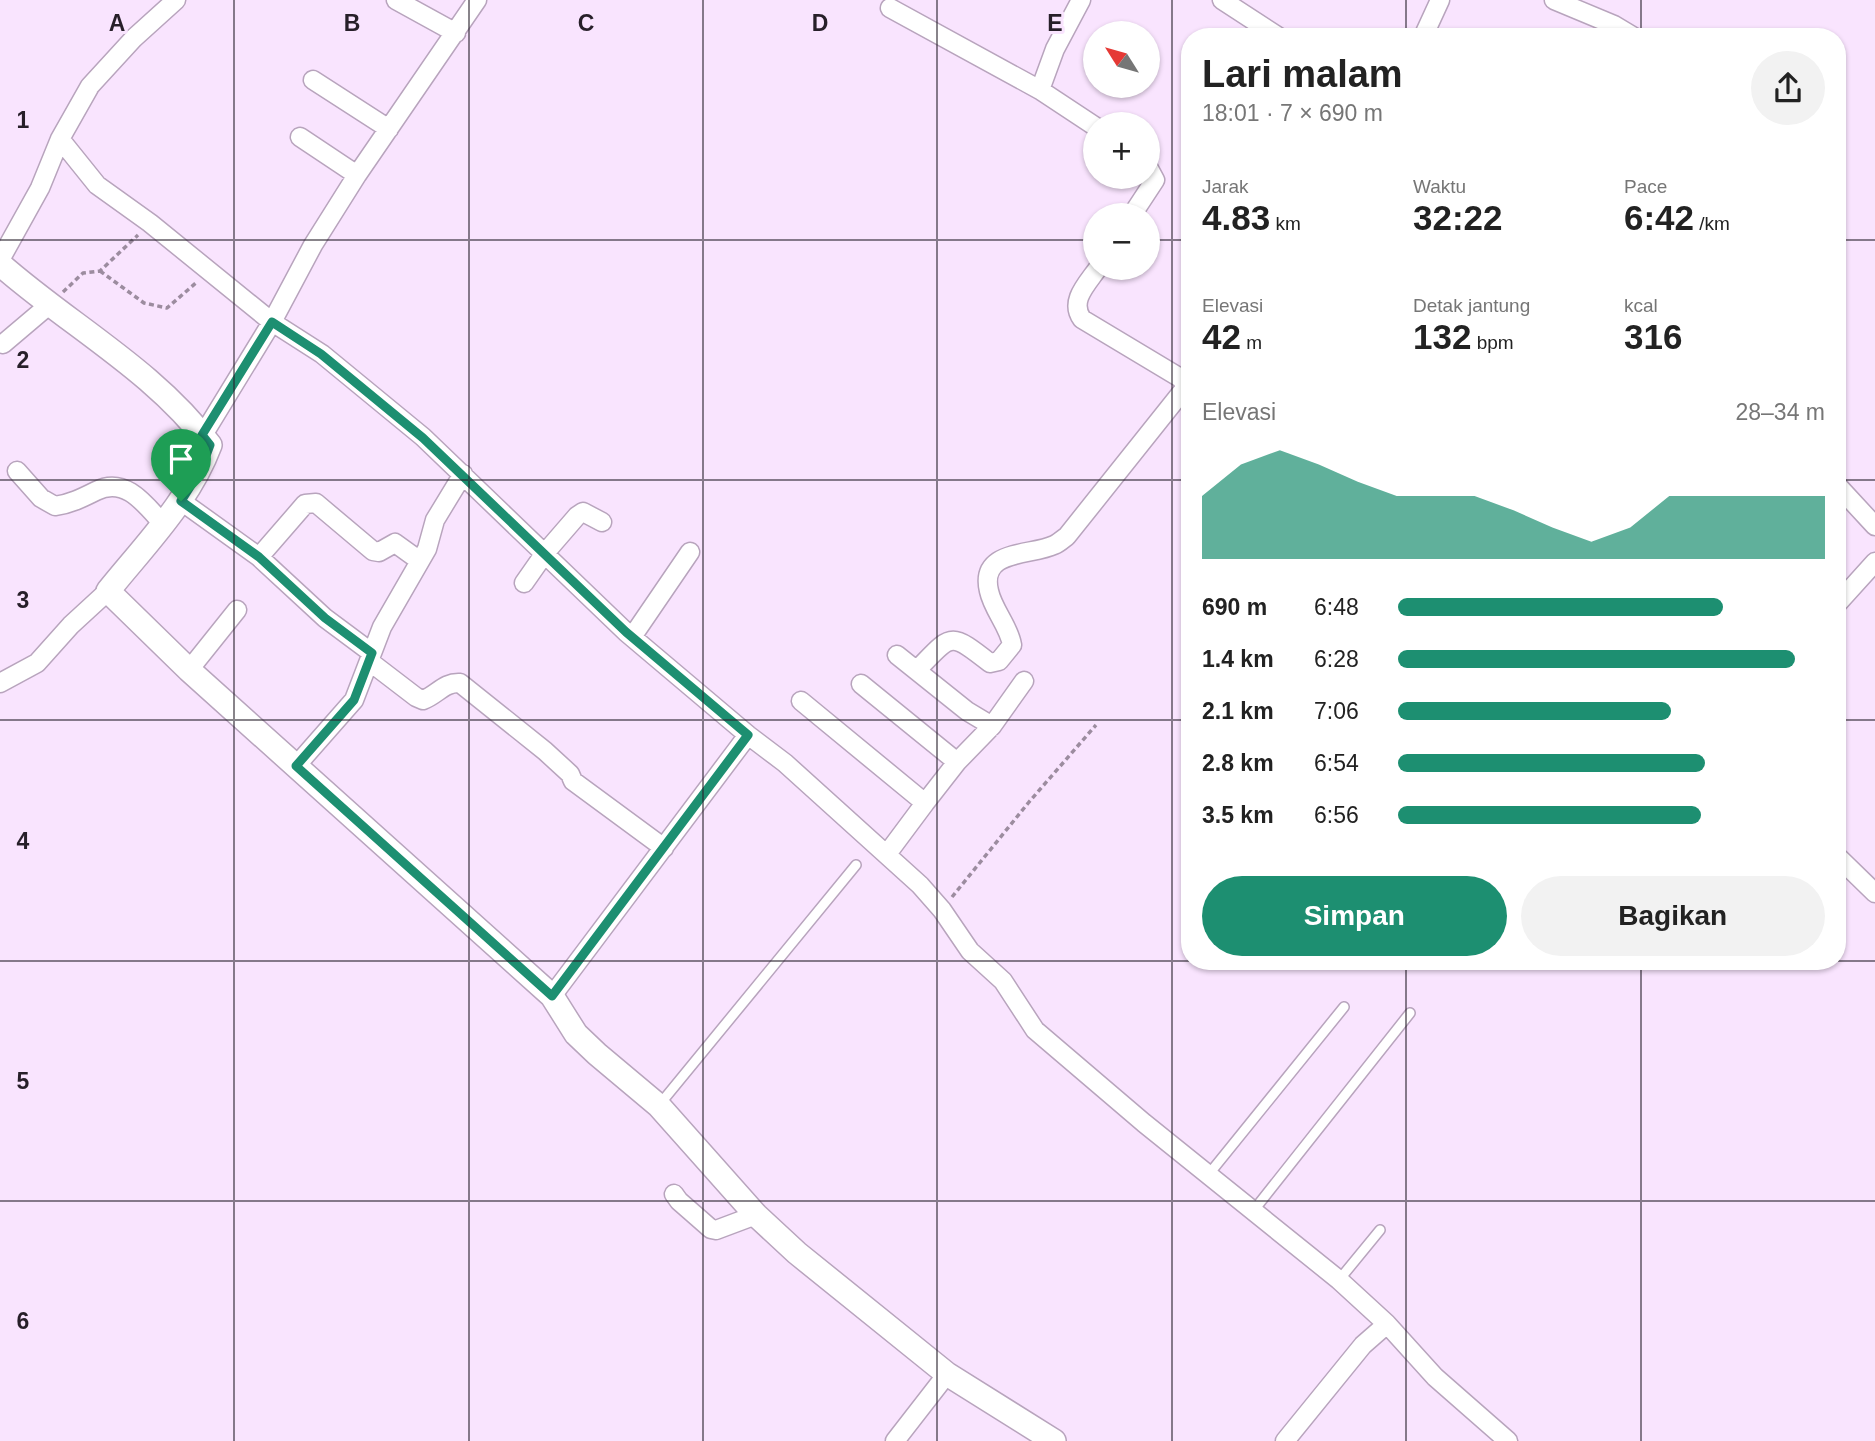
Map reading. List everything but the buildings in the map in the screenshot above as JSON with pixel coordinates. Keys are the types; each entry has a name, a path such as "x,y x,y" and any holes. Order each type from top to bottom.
{"street":[{"path":"0,683 37,663 71,625 108,591 181,501 201,469 210,445 136,369 49,305 0,262 40,188 60,139 90,86 134,38 176,0"},
{"path":"396,0 456,33"},
{"path":"202,435 272,322 313,245 357,175 477,0"},
{"path":"1041,90 1055,49 1081,0"},
{"path":"1222,0 1265,28"},
{"path":"1427,28 1440,0"},
{"path":"1555,0 1606,28"},
{"path":"886,3 1041,90 1083,118"},
{"path":"313,80 390,130"},
{"path":"300,137 357,175"},
{"path":"60,139 97,185 150,223 272,322 321,354 372,394 463,474 632,637 785,763 887,854 942,910 970,951 1003,981 1035,1030 1144,1123 1339,1280 1387,1324 1435,1377 1508,1441"},
{"path":"1090,280 1077,300 1076,311 1082,319 1181,378"},
{"path":"3,344 49,305"},
{"path":"917,670 944,642 952,640 961,641 990,663 999,661 1012,645 989,592 987,577 994,564 1011,555 1054,546 1067,536 1181,393"},
{"path":"17,471 41,498 55,506 77,501 110,486 122,487 140,500 163,524"},
{"path":"296,766 354,700 382,627 427,549 435,520 463,474"},
{"path":"1846,495 1875,526"},
{"path":"181,501 259,557 416,697 423,700 430,698 444,686 460,683 545,751 570,774 573,781 664,848"},
{"path":"259,557 305,504 311,502 316,503 373,551 379,552 395,543 420,561"},
{"path":"524,583 545,553 583,512 602,522"},
{"path":"632,637 690,552"},
{"path":"1846,594 1875,562"},
{"path":"108,591 189,670 552,996 576,1034 659,1105 756,1215 834,1285 947,1374 1054,1441"},
{"path":"189,670 237,610"},
{"path":"897,655 967,711 992,726"},
{"path":"887,854 957,762 992,726 1024,681"},
{"path":"862,684 957,762"},
{"path":"800,701 925,803"},
{"path":"552,996 748,735"},
{"path":"1846,865 1875,893"},
{"path":"674,1194 678,1201 711,1229 716,1230 756,1215"},
{"path":"1286,1441 1363,1345 1387,1324"},
{"path":"895,1441 947,1374"}],"lane":[{"path":"659,1105 856,865"},
{"path":"1209,1174 1344,1007"},
{"path":"1254,1210 1410,1013"},
{"path":"1339,1280 1380,1230"}],"path":[{"path":"49,305 83,273 100,271 150,223"},
{"path":"100,271 144,303 167,308 208,271"},
{"path":"942,910 1029,802 1096,725"}],"route":[{"path":"272,322 321,354 423,438 626,632 748,735 552,996 296,766 354,700 372,653 325,618 259,557 181,501 201,469 210,445 202,435 272,322"}]}
